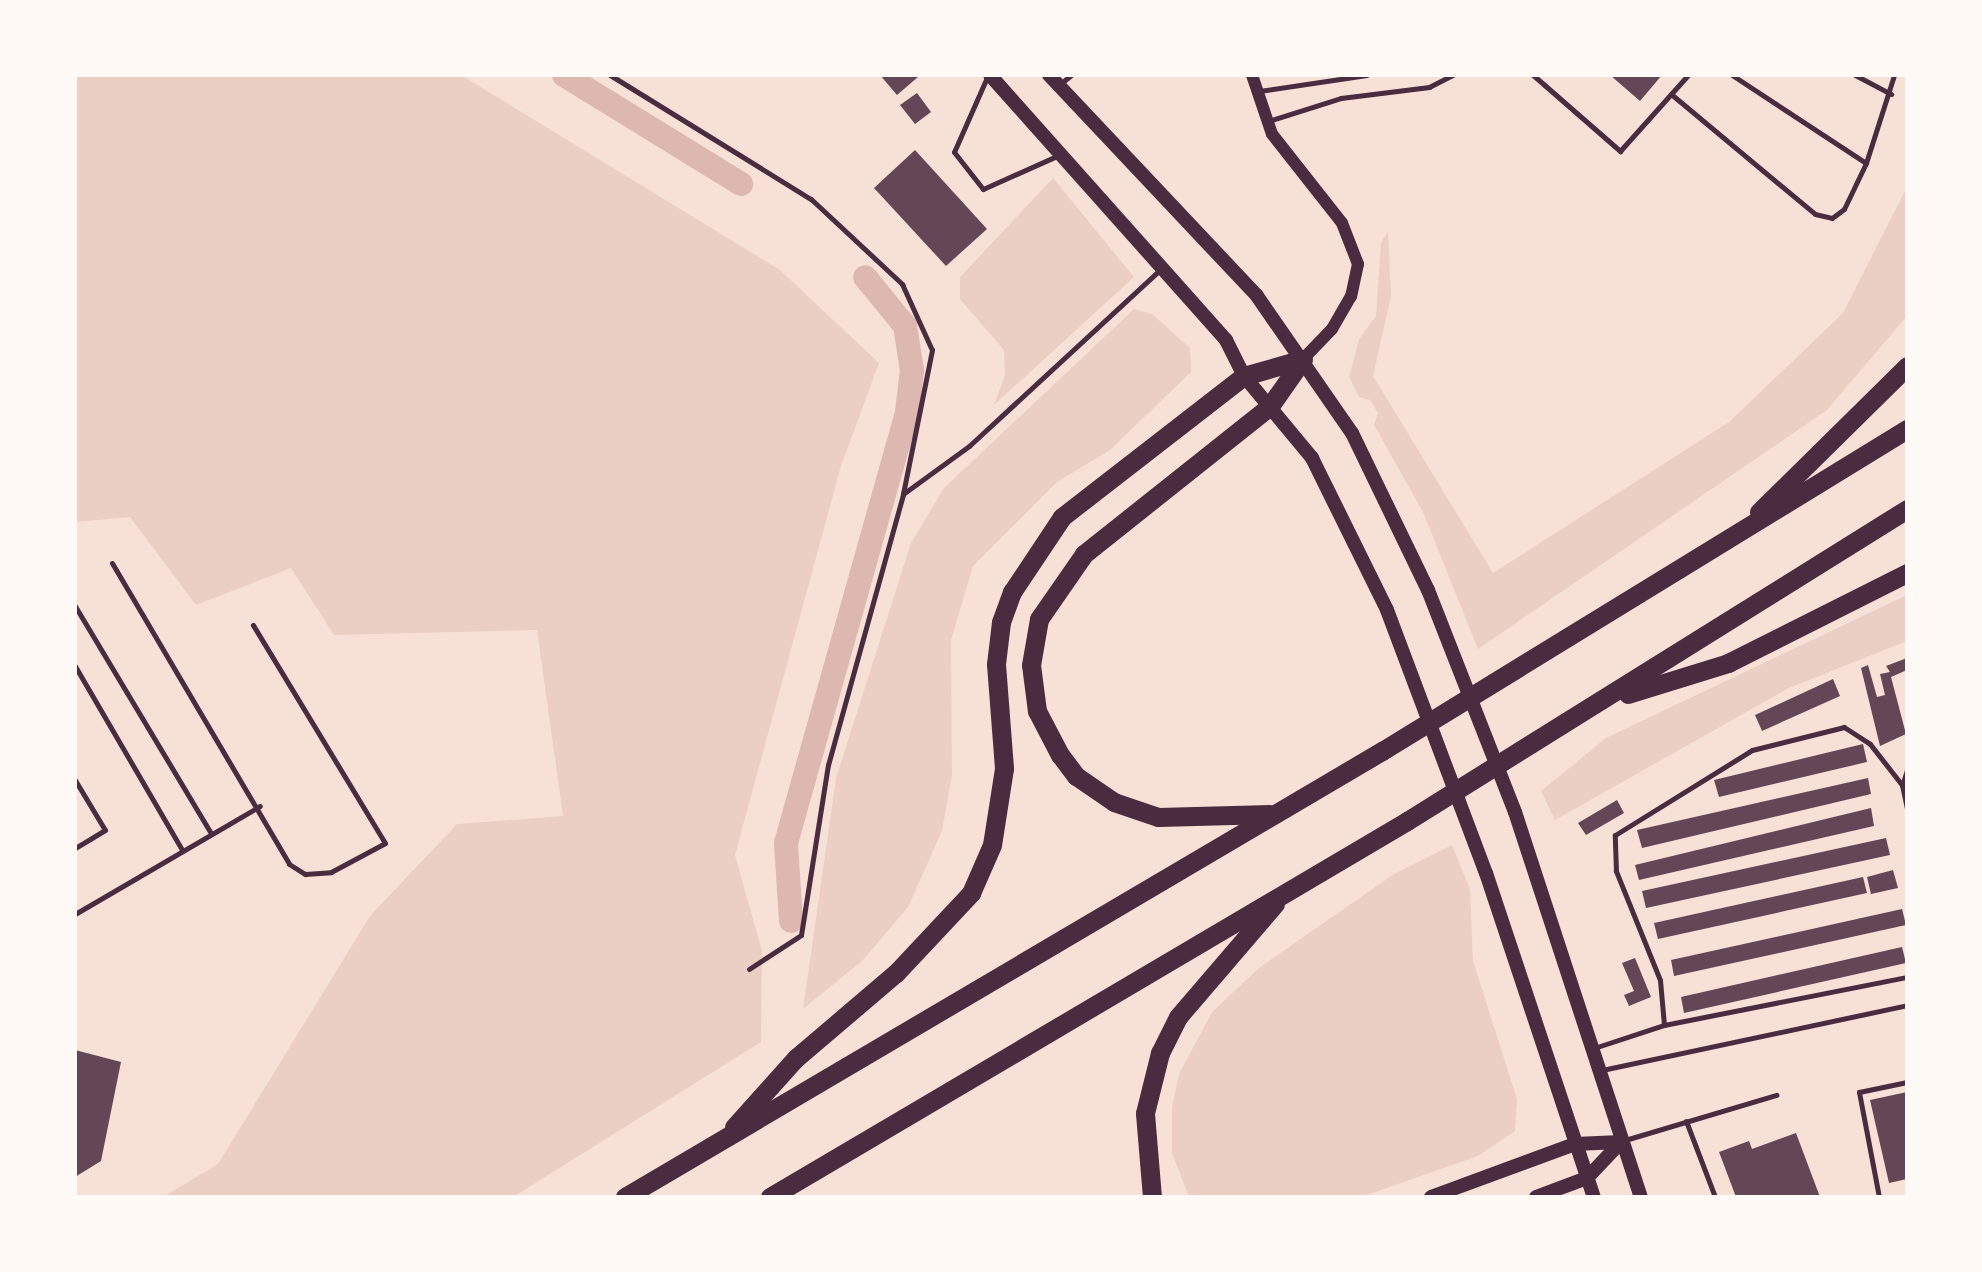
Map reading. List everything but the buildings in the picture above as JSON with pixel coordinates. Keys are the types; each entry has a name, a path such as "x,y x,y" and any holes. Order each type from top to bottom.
{"highway":[{"path":"719,1143 796,1058 896,973 971,893 992,845 1004,768 996,664 1001,622 1012,592 1062,517 1244,376 1303,359"},
{"path":"1275,814 1158,817 1114,802 1076,776 1060,755 1037,711 1031,665 1039,619 1084,554 1270,406 1303,359"},
{"path":"1742,530 1907,366"},
{"path":"625,1197 1382,751 1907,429"},
{"path":"770,1197 1539,742 1907,509"},
{"path":"1604,701 1728,663 1907,573"},
{"path":"1152,1197 1145,1112 1160,1054 1178,1017 1282,895"}],"main road":[{"path":"989,75 1226,340 1244,376 1312,458 1385,607 1486,873 1594,1197"},
{"path":"1054,80 1258,296 1352,433 1428,590 1515,812 1641,1197"},
{"path":"1431,1197 1575,1144 1621,1142"},
{"path":"1536,1197 1587,1178 1621,1142"}],"street":[{"path":"1252,75 1268,121 1342,223 1358,264 1351,296 1303,359"}],"lane":[{"path":"610,75 811,199 902,284 932,350 903,494 828,765 801,935 749,969"},
{"path":"989,75 954,152 983,189 1062,154"},
{"path":"1054,80 1071,75"},
{"path":"1257,91 1367,75"},
{"path":"1268,121 1341,98 1429,88 1452,75"},
{"path":"1533,75 1620,151 1688,75"},
{"path":"1732,75 1866,163"},
{"path":"1855,75 1891,94"},
{"path":"1671,94 1815,214 1832,218 1844,209 1866,163 1891,94 1894,75"},
{"path":"903,494 969,446 1162,268"},
{"path":"112,563 260,806 289,864 305,874 331,872 385,843 253,625"},
{"path":"75,606 209,832"},
{"path":"75,666 182,850"},
{"path":"1664,1025 1660,980 1616,871 1615,835 1752,750 1844,727 1870,744 1902,785 1907,809"},
{"path":"1902,785 1907,770"},
{"path":"75,780 105,830 75,848"},
{"path":"75,914 209,832 260,806"},
{"path":"1591,1049 1664,1025 1907,977"},
{"path":"1598,1070 1907,1005"},
{"path":"1879,1197 1859,1092 1907,1082"},
{"path":"1621,1142 1776,1095"},
{"path":"1686,1121 1715,1197"}],"shaded area":[{"path":"75,75 461,75 780,270 879,363 841,466 735,855 762,951 761,1042 513,1197 163,1197 218,1164 370,916 457,824 563,816 537,630 334,635 291,568 196,605 130,517 75,522"},
{"path":"1053,178 1134,277 994,405 1005,375 1004,350 960,299 960,277"},
{"path":"1907,187 1907,316 1827,410 1478,649 1423,512 1374,425 1378,413 1370,400 1359,397 1349,377 1359,339 1376,316 1381,243 1388,231 1391,296 1373,376 1493,573 1729,422 1843,313"},
{"path":"1134,309 1152,314 1190,348 1191,372 1110,450 1057,482 973,566 951,640 952,775 942,831 908,907 863,960 803,1009 836,778 911,543 944,488"},
{"path":"1907,595 1907,641 1789,688 1555,820 1541,791 1606,738"},
{"path":"1452,845 1470,889 1473,961 1517,1099 1515,1131 1478,1156 1361,1197 1189,1197 1172,1153 1172,1108 1179,1074 1212,1012 1259,968 1394,874"}],"waterway":[{"path":"564,75 741,184"},
{"path":"791,921 786,843 907,412 912,370 905,326 865,277"}]}
